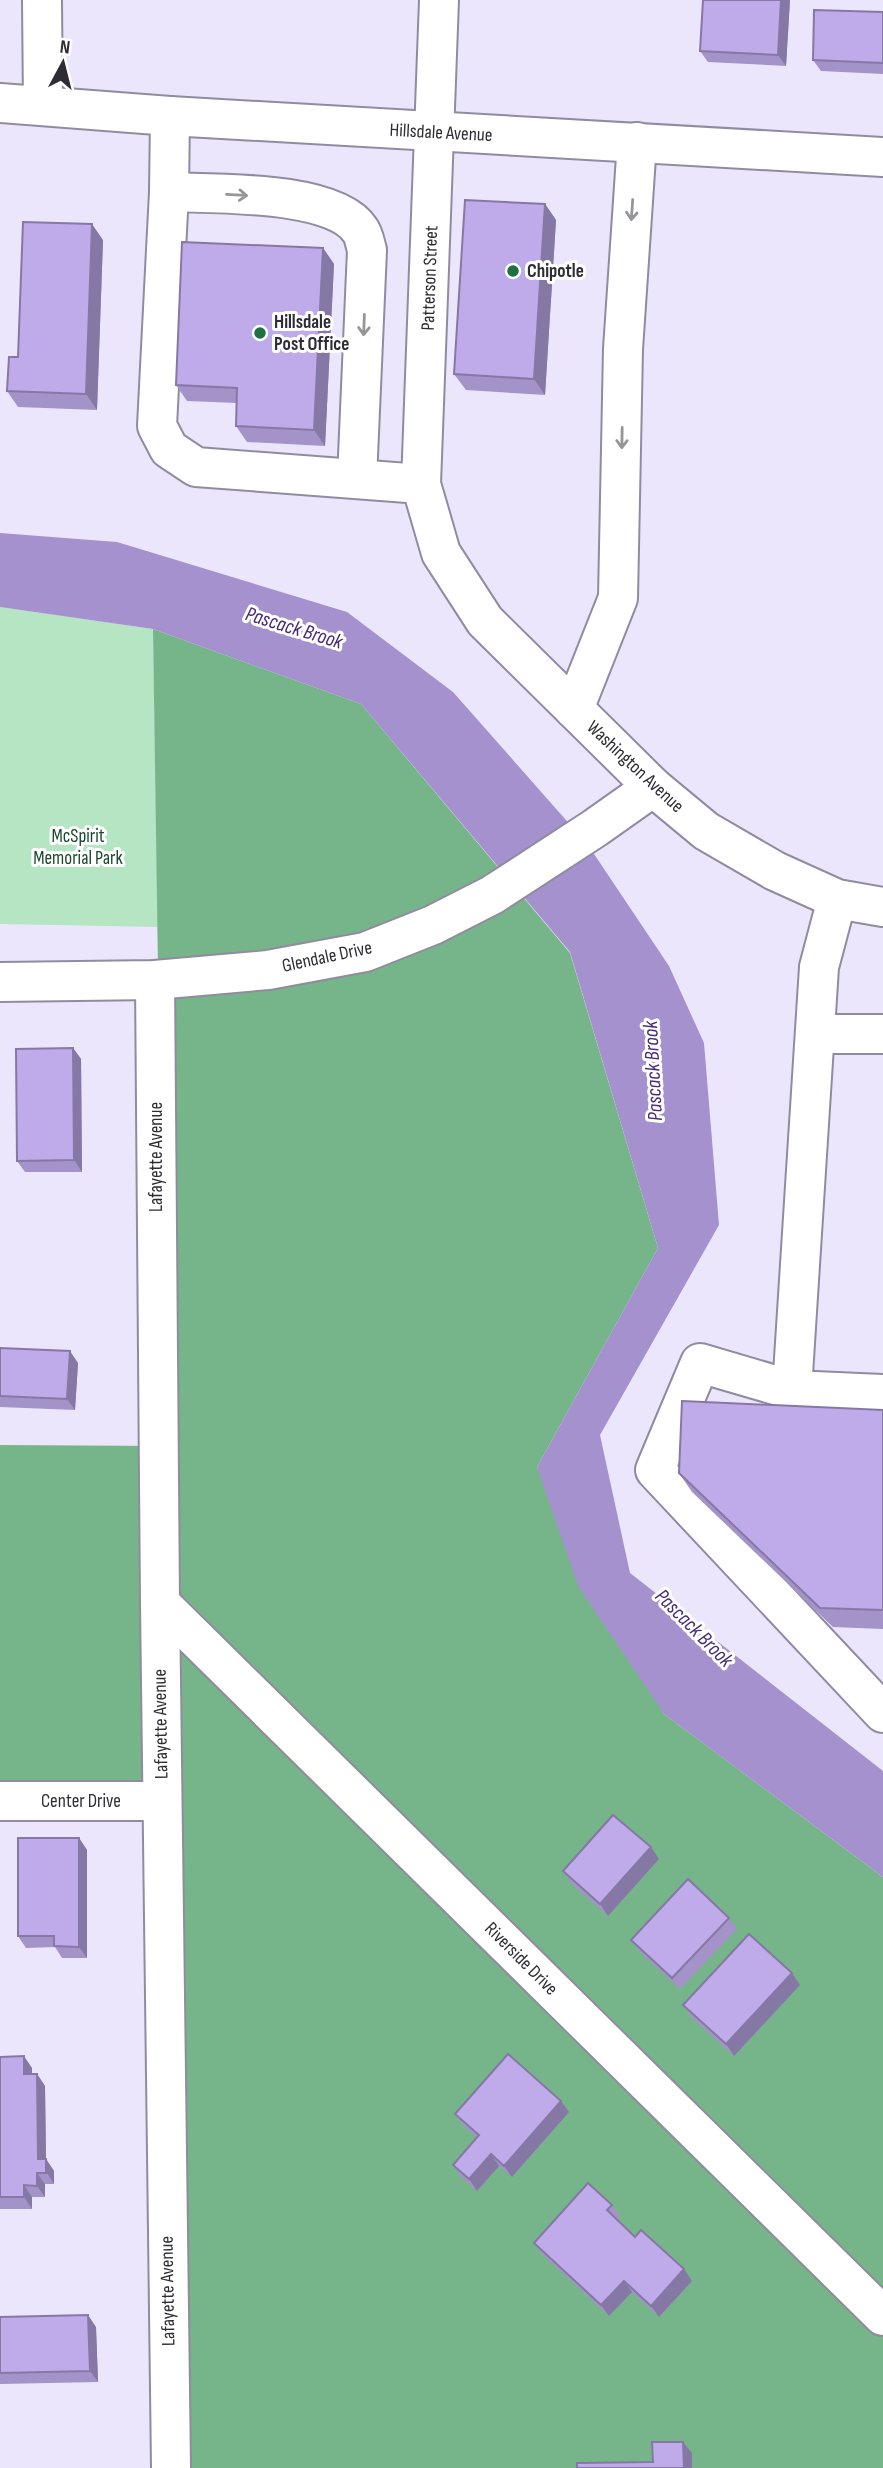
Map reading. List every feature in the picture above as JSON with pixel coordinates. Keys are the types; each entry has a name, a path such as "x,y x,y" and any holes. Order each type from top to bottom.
{"street":[{"path":"42,0 43,106"},
{"name":"Patterson Street","path":"439,0 421,484 441,554"},
{"name":"Hillsdale Avenue","path":"0,103 436,133 883,157"},
{"path":"170,116 169,192 157,426 169,449 196,467 421,484"},
{"path":"574,709 618,598 623,349 637,142"},
{"path":"169,192 279,197 310,202 340,214 360,229 367,250 357,479"},
{"name":"Washington Avenue","path":"441,554 485,621 653,787 706,831 775,871 837,899 883,907"},
{"name":"Glendale Drive","path":"0,982 155,980 268,970 365,952 433,925 492,895 653,787"},
{"path":"792,1390 819,967 837,899"},
{"name":"Lafayette Avenue","path":"155,980 171,2468"},
{"path":"814,1034 883,1034"},
{"path":"883,1394 792,1390 700,1363 655,1470 883,1713"},
{"name":"Riverside Drive","path":"160,1603 883,2316"},
{"name":"Center Drive","path":"0,1801 162,1801"}],"green space":[{"name":"McSpirit Memorial Park","path":"0,607 153,629 158,927 0,924"},
{"path":"153,629 361,704 570,953 658,1248 537,1467 664,1714 883,1877 883,2468 173,2468 170,1793 0,1792 0,1445 165,1446"}],"water":[{"name":"Pascack Brook","path":"0,533 117,542 347,612 453,692 588,845 669,966 704,1043 719,1225 600,1435 630,1573 883,1771 883,1877 664,1714 578,1586 537,1467 658,1248 570,952 361,704 153,629 0,607"}],"building":[{"path":"703,0 781,0 778,55 700,51"},
{"path":"814,10 883,12 883,63 813,60"},
{"name":"Chipotle","path":"465,200 545,204 534,379 454,374"},
{"path":"23,222 92,224 86,394 7,391 9,357 18,357"},
{"name":"Hillsdale Post Office","path":"182,242 323,248 314,430 236,426 237,388 176,385"},
{"path":"73,1048 74,1160 17,1161 16,1049"},
{"path":"0,1348 70,1351 67,1399 0,1396"},
{"path":"682,1401 883,1410 883,1610 820,1608 679,1473"},
{"path":"613,1815 651,1847 600,1904 563,1871"},
{"path":"18,1838 79,1838 79,1947 54,1946 54,1936 18,1936"},
{"path":"688,1879 729,1918 672,1978 631,1940"},
{"path":"749,1934 792,1973 726,2044 683,2005"},
{"path":"508,2054 561,2101 504,2166 491,2154 469,2179 453,2165 479,2135 455,2114"},
{"path":"24,2056 24,2074 37,2074 38,2159 46,2159 46,2173 37,2173 37,2186 24,2185 24,2197 0,2197 0,2057"},
{"path":"588,2183 612,2205 607,2210 635,2237 641,2230 684,2269 651,2306 624,2281 601,2305 534,2243"},
{"path":"88,2315 90,2371 0,2373 0,2317"},
{"path":"652,2442 683,2442 684,2468 577,2468 577,2463 653,2462"}],"place":[{"name":"Chipotle","path":"513,271"},
{"name":"Hillsdale Post Office","path":"260,333"}]}
